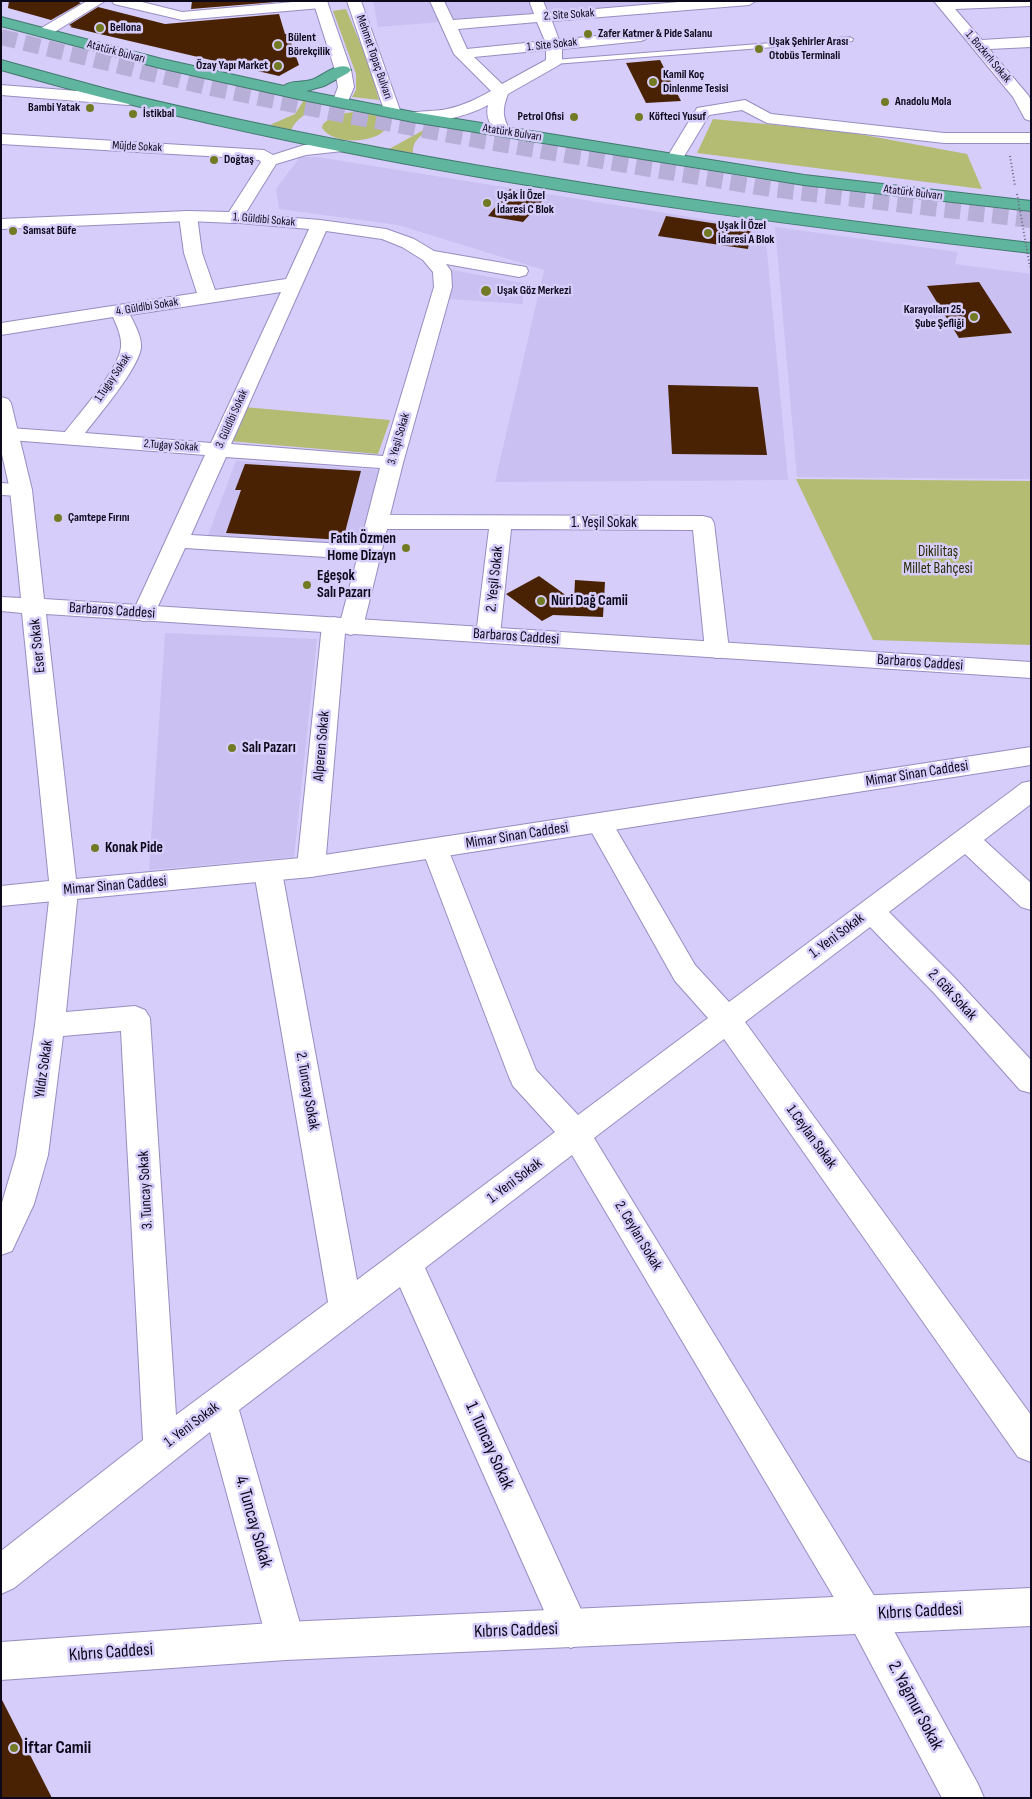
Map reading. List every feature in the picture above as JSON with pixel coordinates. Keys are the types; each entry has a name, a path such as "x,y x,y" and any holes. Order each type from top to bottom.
{"highway":[{"name":"Atatürk Bulvarı","path":"1,21 160,63 256,85 292,107 340,102 502,132 804,180 1031,206"},
{"path":"1,65 128,100 244,126 309,126 343,146 423,161 530,180 683,203 1031,248"},
{"path":"256,85 303,88 322,83 343,70"},
{"path":"309,126 340,102"},
{"path":"244,126 264,124 292,107"},
{"path":"362,150 398,136 409,127 413,116"},
{"path":"423,161 428,139 442,129 463,125"}],"street":[{"path":"43,33 98,1"},
{"path":"119,1 182,16 353,1"},
{"name":"Mehmet Topaç Bulvarı","path":"353,1 393,113"},
{"path":"437,1 462,54 501,92"},
{"path":"413,116 447,114 472,107 554,62 554,45 536,1"},
{"name":"2. Site Sokak","path":"448,25 749,1"},
{"path":"943,3 1031,2"},
{"path":"321,3 343,70 346,87 340,102"},
{"name":"1. Bozkırlı Sokak","path":"943,3 978,45 1026,94 1031,116"},
{"name":"1. Site Sokak","path":"462,54 641,36"},
{"path":"978,45 1031,42"},
{"path":"1,90 19,83 26,73"},
{"path":"1,90 128,100"},
{"path":"393,113 501,92"},
{"path":"501,92 494,110 494,119 502,132"},
{"path":"674,159 703,111 745,105 767,118 944,138 1031,138"},
{"path":"224,152 243,142 245,135 244,126"},
{"path":"224,152 271,148 293,142 309,126"},
{"name":"Müjde Sokak","path":"1,139 264,155 270,160"},
{"path":"234,218 270,160 304,150 343,146"},
{"path":"188,216 193,253 208,297"},
{"name":"1. Güldibi Sokak","path":"1,224 188,216 320,225 386,234 408,242 429,256 519,271"},
{"name":"3. Güldibi Sokak","path":"144,614 320,225"},
{"name":"3. Yeşil Sokak","path":"343,626 370,553 392,463 443,287 442,272 429,256"},
{"name":"4. Güldibi Sokak","path":"1,329 293,284"},
{"name":"1.Tugay Sokak","path":"70,439 122,368 132,350 128,329 119,311"},
{"name":"Eser Sokak","path":"1,403 10,434 11,489 34,606 64,891"},
{"name":"2.Tugay Sokak","path":"10,434 392,463"},
{"name":"1. Yeşil Sokak","path":"378,522 703,523 717,650"},
{"name":"2. Yeşil Sokak","path":"488,635 501,522"},
{"path":"177,540 370,553"},
{"name":"Barbaros Caddesi","path":"1,604 1031,670"},
{"name":"Alperen Sokak","path":"311,867 343,626"},
{"name":"Mimar Sinan Caddesi","path":"1,896 311,867 600,824 1031,756"},
{"name":"1. Yeni Sokak","path":"1,1575 161,1448 966,839 1027,799"},
{"name":"1.Ceylan Sokak","path":"600,824 685,973 727,1020 1031,1445"},
{"path":"966,839 1031,900"},
{"name":"2. Ceylan Sokak","path":"434,849 524,1077 576,1134 865,1614"},
{"name":"2. Tuncay Sokak","path":"268,872 346,1309"},
{"name":"Yıldız Sokak","path":"1,1241 18,1204 32,1155 50,1025 64,891"},
{"name":"2. Gök Sokak","path":"871,911 944,985 1031,1081"},
{"name":"3. Tuncay Sokak","path":"50,1025 135,1018 161,1448"},
{"name":"1. Tuncay Sokak","path":"406,1263 571,1629"},
{"name":"4. Tuncay Sokak","path":"220,1404 286,1641"},
{"name":"Kıbrıs Caddesi","path":"1,1661 286,1641 1031,1607"},
{"name":"2. Yağmur Sokak","path":"865,1614 964,1798"}],"lane":[{"path":"554,62 849,39"}],"path":[{"path":"1007,138 1030,267"}],"shaded area":[{"path":"373,1 710,1 378,27"},
{"path":"300,157 317,157 765,229 788,480 495,482 544,270 398,225 279,209 276,189"},
{"name":"Karayolları 25. Şube Şefliği","path":"775,227 958,252 955,264 1031,274 1031,479 797,477"},
{"name":"Uşak Göz Merkezi","path":"452,270 523,283 523,304 449,299"},
{"path":"236,461 382,470 361,548 207,538"},
{"name":"Salı Pazarı","path":"165,633 317,639 294,857 149,870"}],"green space":[{"path":"346,9 369,64 379,100 352,97 356,90 356,74 333,11"},
{"path":"304,100 322,105 300,118 291,130 270,125 295,114"},
{"path":"353,112 379,117 388,124 380,134 358,140 334,137 322,128 323,124 334,115"},
{"path":"713,119 848,132 967,154 982,189 697,153"},
{"path":"431,126 436,127 417,140 413,153 389,149"},
{"path":"244,407 390,420 378,454 229,441"},
{"name":"Dikilitaş Millet Bahçesi","path":"796,479 1031,481 1031,645 873,640"}],"building":[{"path":"9,1 76,1 81,3 51,20 8,8"},
{"path":"192,1 276,1 276,2 191,9"},
{"path":"98,7 165,24 279,14 285,34 288,34 299,65 279,76 70,27 72,26 69,25"},
{"name":"Kamil Koç Dinlenme Tesisi","path":"660,60 681,101 646,103 626,63"},
{"path":"510,189 547,196 523,222 488,216"},
{"name":"Uşak İl Özel İdaresi A Blok","path":"666,216 751,229 748,249 658,236"},
{"name":"Karayolları 25. Şube Şefliği","path":"979,282 1012,333 959,338 927,286"},
{"path":"668,385 758,387 767,455 672,454"},
{"path":"245,464 361,471 343,540 226,533 241,490 235,490"},
{"path":"539,576 574,601 575,580 605,582 603,617 553,615 542,621 506,594"},
{"name":"İftar Camii","path":"1,1698 52,1798 1,1798"}],"tunnel":[{"path":"1,37 206,87 482,141 770,189 1031,220"}],"place":[{"name":"Bellona","path":"100,28"},
{"name":"Zafer Katmer & Pide Salanu","path":"588,34"},
{"name":"Bülent Börekçilik","path":"278,45"},
{"name":"Uşak Şehirler Arası Otobüs Terminali","path":"759,49"},
{"name":"Özay Yapı Market","path":"278,66"},
{"name":"Kamil Koç Dinlenme Tesisi","path":"653,82"},
{"name":"Anadolu Mola","path":"885,102"},
{"name":"Bambi Yatak","path":"90,108"},
{"name":"İstikbal","path":"133,114"},
{"name":"Petrol Ofisi","path":"574,117"},
{"name":"Köfteci Yusuf","path":"639,117"},
{"name":"Doğtaş","path":"214,160"},
{"name":"Uşak İl Özel İdaresi C Blok","path":"487,203"},
{"name":"Samsat Büfe","path":"13,231"},
{"name":"Uşak İl Özel İdaresi A Blok","path":"708,233"},
{"name":"Uşak Göz Merkezi","path":"486,291"},
{"name":"Karayolları 25. Şube Şefliği","path":"974,317"},
{"name":"Çamtepe Fırını","path":"58,518"},
{"name":"Fatih Özmen Home Dizayn","path":"406,548"},
{"name":"Egeşok Salı Pazarı","path":"307,585"},
{"name":"Nuri Dağ Camii","path":"541,601"},
{"name":"Salı Pazarı","path":"232,748"},
{"name":"Konak Pide","path":"95,848"},
{"name":"İftar Camii","path":"14,1748"}]}
